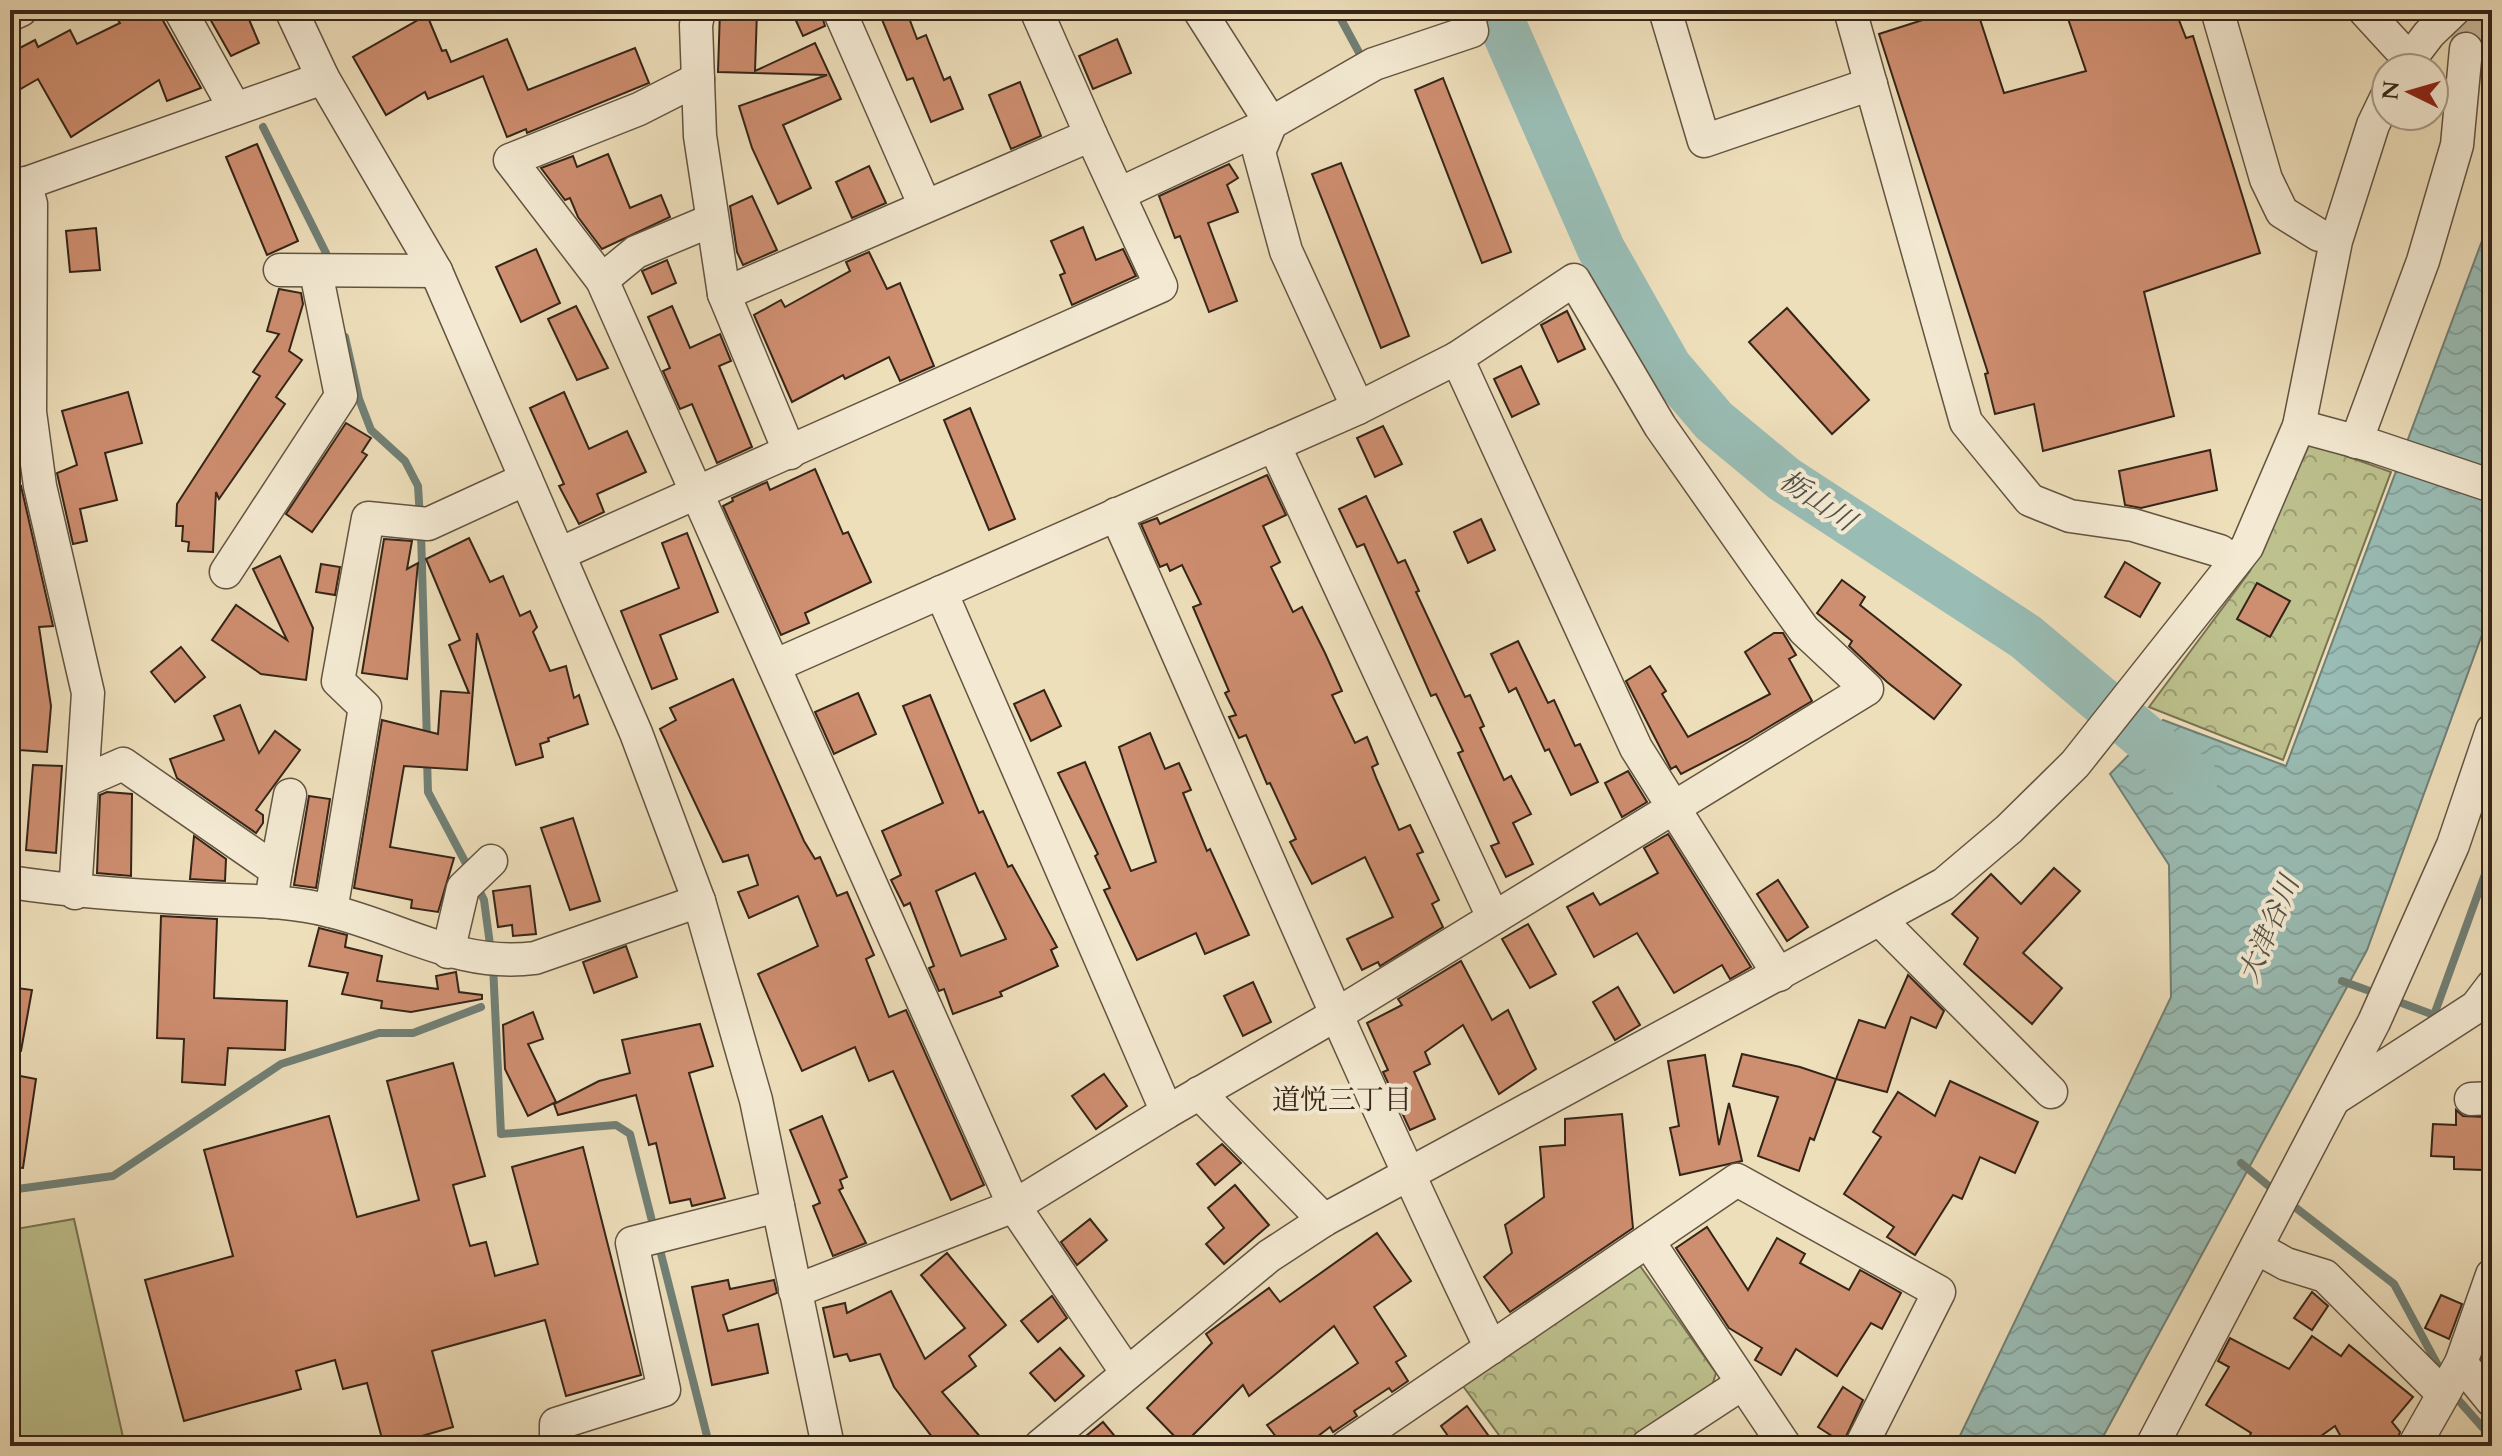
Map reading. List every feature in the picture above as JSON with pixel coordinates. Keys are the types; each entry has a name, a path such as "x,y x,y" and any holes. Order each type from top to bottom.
{"street":[{"path":"10,15 21,10"},
{"path":"180,10 235,109"},
{"path":"291,10 323,78 436,271 636,733 699,901 756,1100 828,1446"},
{"path":"699,10 700,136 710,221 724,294 790,453"},
{"path":"839,10 925,206"},
{"path":"559,554 1161,286 1036,10"},
{"path":"1199,10 1271,123"},
{"path":"1119,194 1271,123 1374,64 1472,31 1467,10"},
{"path":"1665,10 1704,141 1871,84"},
{"path":"1850,10 1966,422 2030,500 2070,516 2133,525 2220,551 2234,563"},
{"path":"2217,10 2266,179 2282,212 2319,235"},
{"path":"2364,10 2397,52"},
{"path":"2416,52 2454,10"},
{"path":"2365,444 2457,145 2466,49"},
{"path":"75,893 88,693 40,486 30,412 31,204 18,186 323,78"},
{"path":"698,79 639,109 510,160 602,280 1014,1206 1127,1373"},
{"path":"1271,123 1259,152 1286,251 1358,408"},
{"path":"1040,1446 1269,1256 1324,1220 1944,884 2009,829 2075,764 2247,547 2299,426 2336,241 2371,132"},
{"path":"724,294 1091,135"},
{"path":"602,280 636,252 710,221"},
{"path":"280,270 436,271"},
{"path":"226,572 341,396 316,272"},
{"path":"774,666 1358,408 1457,358 1574,280 1660,426 1761,570 1804,630 1867,689 1339,1013 1167,1112 1014,1206 795,1291"},
{"path":"1457,358 1636,748 1779,975"},
{"path":"2299,426 2365,444 2492,486"},
{"path":"1274,445 1493,917"},
{"path":"331,911 365,707 338,681 368,518 428,524 526,479"},
{"path":"1116,514 1339,1013 1407,1176 1491,1348"},
{"path":"941,592 1167,1112"},
{"path":"2152,1446 2374,1022 2447,859 2481,797 2492,730"},
{"path":"84,781 123,764 276,870"},
{"path":"271,902 290,795"},
{"path":"448,952 463,888 489,863"},
{"path":"10,882 75,893 271,902 331,911 448,952 511,961 535,958 699,901"},
{"path":"1880,920 2051,1092"},
{"path":"2334,1099 2476,1007 2492,986"},
{"path":"1199,1093 1324,1220"},
{"path":"1347,1446 1737,1180 1939,1292 1861,1446"},
{"path":"556,1446 556,1424 664,1390 632,1243 778,1206"},
{"path":"1648,1241 1785,1446"},
{"path":"2257,1248 2286,1264 2325,1276 2443,1394"},
{"path":"2414,1446 2461,1363 2492,1275"},
{"path":"2461,1363 2492,1401"},
{"path":"1647,1446 1743,1383"}],"green space":[{"path":"2310,443 2391,472 2283,760 2149,707 2250,571"},
{"path":"74,1219 125,1446 10,1446 10,1230"},
{"path":"1638,1263 1716,1373 1712,1386 1621,1446 1507,1446 1463,1386"}],"water":[{"name":"大津谷川","path":"2492,214 2492,607 2367,950 2098,1446 1955,1446 2171,997 2169,865 2110,774 2163,720 2286,766"}],"building":[{"path":"111,10 157,10 201,88 167,101 159,80 71,137 38,79 10,95 10,53 35,40 38,47 70,30 77,44 120,23"},
{"path":"205,10 245,10 259,43 231,56"},
{"path":"720,10 757,11 755,71 815,43 841,99 783,125 811,188 778,204 752,148 739,106 827,75 718,72"},
{"path":"791,10 820,10 825,26 803,36"},
{"path":"878,10 906,10 917,39 926,35 944,80 950,77 963,109 931,122 913,78 907,80"},
{"path":"1954,10 1977,10 2004,93 2086,71 2065,10 2175,10 2186,38 2193,36 2260,253 2144,292 2174,416 2043,451 2034,404 1995,414 1985,374 1988,373 1879,34"},
{"path":"427,15 442,51 446,50 451,62 507,39 528,90 635,48 649,83 527,133 526,129 507,137 483,76 428,99 425,92 386,115 353,57"},
{"path":"1117,39 1131,73 1093,89 1079,56"},
{"path":"1443,78 1511,252 1482,263 1415,90"},
{"path":"1020,82 1041,136 1011,149 989,95"},
{"path":"257,144 298,241 267,255 226,157"},
{"path":"608,154 630,208 661,195 670,217 602,249 578,217 570,198 565,200 541,168 573,156 577,167"},
{"path":"1341,163 1409,336 1381,348 1312,174"},
{"path":"1229,164 1238,178 1227,185 1238,212 1208,223 1237,301 1209,312 1180,236 1175,238 1159,196"},
{"path":"869,166 886,203 852,218 836,182"},
{"path":"752,196 777,250 743,265 737,252 730,206"},
{"path":"1083,227 1096,260 1123,249 1136,276 1072,305 1060,275 1065,273 1051,241"},
{"path":"96,228 100,270 70,272 66,231"},
{"path":"536,249 560,303 521,322 496,267"},
{"path":"869,252 887,289 900,283 934,366 900,381 889,357 845,379 843,375 792,402 754,315 781,300 785,307 850,271 846,262"},
{"path":"667,260 676,283 652,294 642,271"},
{"path":"279,289 301,293 303,304 289,351 302,360 276,397 285,404 219,499 216,492 213,552 188,551 189,542 182,541 183,526 176,526 177,504 260,376 253,372 279,334 267,331"},
{"path":"576,306 608,368 577,380 548,319"},
{"path":"672,306 690,348 720,334 731,361 719,366 752,447 717,463 692,404 680,409 663,371 670,368 648,317"},
{"path":"1787,308 1869,400 1832,434 1749,342"},
{"path":"1567,311 1585,349 1558,362 1541,325"},
{"path":"1521,366 1539,404 1512,417 1494,379"},
{"path":"128,392 142,443 105,453 117,500 80,509 87,541 73,544 57,473 77,465 62,411"},
{"path":"564,392 589,449 627,431 646,472 597,494 604,512 579,524 559,486 564,484 530,408"},
{"path":"970,408 1015,519 989,530 944,420"},
{"path":"346,423 371,438 362,452 367,455 312,532 286,514"},
{"path":"1383,426 1402,464 1375,477 1357,438"},
{"path":"2210,450 2217,490 2141,508 2125,505 2119,471"},
{"path":"815,469 843,534 848,532 871,582 805,613 809,623 781,635 723,506 733,501 732,498 767,482 770,490"},
{"path":"1267,475 1286,515 1263,526 1280,562 1271,567 1293,612 1302,607 1342,691 1332,695 1355,743 1367,737 1378,764 1372,767 1399,830 1410,825 1423,852 1417,854 1439,900 1432,904 1443,927 1380,966 1378,962 1362,970 1347,939 1393,917 1365,857 1312,884 1290,842 1296,839 1270,783 1267,784 1246,735 1239,738 1229,717 1236,715 1225,693 1229,691 1193,607 1201,604 1182,565 1170,571 1167,564 1160,567 1141,524 1157,518 1160,524"},
{"path":"21,486 53,626 39,627 51,706 47,752 19,750 10,687 10,589 14,589 10,489"},
{"path":"1366,496 1398,563 1405,560 1419,591 1416,592 1465,697 1470,695 1484,726 1480,728 1504,780 1511,776 1531,814 1513,823 1533,864 1506,877 1491,846 1499,843 1458,753 1463,751 1436,694 1431,696 1364,544 1357,547 1339,509"},
{"path":"1481,519 1495,550 1468,563 1454,532"},
{"path":"687,533 718,612 660,635 677,679 652,689 621,611 679,588 662,543"},
{"path":"469,538 490,582 503,576 520,616 530,611 537,627 533,632 550,671 566,666 574,698 579,695 588,724 548,738 549,741 540,744 543,757 516,765 477,633 467,770 404,766 390,847 454,858 438,912 411,908 412,900 354,888 382,720 438,734 441,691 469,693 449,645 460,640 426,559"},
{"path":"384,539 412,541 407,569 418,563 407,679 362,673"},
{"path":"280,556 313,628 306,680 261,674 212,640 236,605 287,640 253,569"},
{"path":"2125,562 2160,583 2140,617 2105,597"},
{"path":"321,564 340,567 335,595 316,592"},
{"path":"1842,580 1865,597 1860,605 1961,685 1934,719 1887,682 1849,646 1852,641 1817,613"},
{"path":"2257,583 2290,601 2270,637 2237,619"},
{"path":"1774,633 1783,633 1796,655 1789,659 1812,701 1747,740 1681,774 1676,766 1671,769 1626,681 1650,666 1666,691 1662,694 1688,737 1770,694 1745,652"},
{"path":"1518,641 1548,703 1554,700 1575,746 1580,744 1598,782 1571,795 1549,749 1545,751 1516,688 1509,692 1491,654"},
{"path":"181,647 205,677 175,702 151,672"},
{"path":"733,679 804,841 815,859 820,857 837,896 847,892 874,955 866,959 889,1017 906,1010 984,1185 951,1200 893,1071 869,1081 855,1047 802,1071 758,974 818,946 798,896 749,918 738,892 758,885 748,855 723,862 660,729 676,720 670,708"},
{"path":"1044,690 1061,726 1031,741 1014,704"},
{"path":"858,693 876,734 834,754 815,712"},
{"path":"930,695 979,813 983,811 1008,867 1012,865 1057,947 1051,950 1058,966 1000,992 1002,996 953,1014 944,989 939,991 929,968 934,966 910,903 904,906 891,880 901,875 882,831 943,803 903,706","holes":["975,873 1006,939 961,956 936,891"]},
{"path":"240,705 259,753 275,731 300,750 256,810 263,815 263,823 256,833 177,778 170,759 224,740 214,716"},
{"path":"1150,733 1165,769 1179,763 1191,790 1183,793 1207,851 1210,849 1249,935 1205,954 1196,933 1137,960 1104,890 1110,888 1095,856 1098,854 1058,773 1085,762 1131,871 1156,862 1119,747"},
{"path":"33,765 62,766 56,853 26,850"},
{"path":"1628,771 1647,802 1622,817 1605,783"},
{"path":"107,792 132,794 131,876 97,873 100,795"},
{"path":"309,796 330,799 316,888 294,885"},
{"path":"573,818 600,901 570,910 541,828"},
{"path":"1668,834 1751,967 1730,979 1722,965 1674,993 1637,933 1594,957 1567,907 1593,893 1600,905 1658,873 1644,848"},
{"path":"194,836 226,859 225,881 190,879"},
{"path":"2054,868 2080,891 2023,953 2062,988 2032,1024 1964,964 1978,938 1952,914 1991,874 2021,904"},
{"path":"1778,880 1808,927 1787,941 1757,894"},
{"path":"530,886 536,934 513,936 512,925 498,927 493,891"},
{"path":"161,916 217,919 214,998 287,1001 285,1050 228,1048 225,1085 182,1082 184,1039 157,1038"},
{"path":"1528,924 1556,974 1530,988 1502,939"},
{"path":"319,928 347,935 345,947 382,956 377,981 438,989 436,976 456,972 459,992 482,995 482,999 411,1012 381,1008 382,1001 342,994 348,973 309,966"},
{"path":"626,946 637,977 594,993 583,962"},
{"path":"1461,961 1492,1020 1508,1010 1536,1069 1499,1094 1463,1025 1425,1052 1430,1064 1414,1072 1435,1119 1410,1130 1383,1072 1388,1070 1367,1023 1402,1005 1398,999"},
{"path":"1908,975 1944,1011 1936,1028 1911,1017 1887,1092 1836,1079 1859,1020 1885,1028"},
{"path":"1253,982 1271,1022 1243,1036 1224,996"},
{"path":"10,987 32,990 21,1051 10,1050"},
{"path":"1618,987 1640,1025 1615,1040 1593,1002"},
{"path":"533,1012 543,1039 528,1044 556,1102 528,1116 505,1069 503,1025"},
{"path":"700,1024 713,1066 689,1073 725,1198 692,1206 690,1199 670,1203 656,1143 649,1145 636,1095 558,1115 554,1104 599,1081 630,1073 622,1040"},
{"path":"1742,1054 1836,1079 1799,1171 1758,1156 1778,1097 1733,1086"},
{"path":"1705,1055 1719,1145 1729,1103 1742,1161 1680,1175 1670,1128 1679,1126 1668,1061"},
{"path":"453,1063 485,1176 453,1185 470,1246 486,1242 495,1276 538,1264 512,1167 583,1147 641,1375 566,1396 545,1320 432,1351 453,1427 387,1446 384,1446 367,1383 343,1389 335,1360 296,1371 301,1389 184,1421 145,1280 233,1256 204,1150 329,1116 357,1217 419,1200 387,1081"},
{"path":"10,1074 36,1079 23,1168 10,1167"},
{"path":"1104,1074 1127,1106 1096,1129 1072,1096"},
{"path":"1950,1081 2038,1122 2015,1173 1980,1157 1962,1199 1953,1195 1915,1255 1887,1237 1894,1227 1844,1194 1881,1137 1873,1132 1898,1092 1935,1116"},
{"path":"2456,1110 2463,1116 2485,1117 2483,1170 2454,1169 2454,1157 2431,1156 2433,1124 2456,1125"},
{"path":"1622,1114 1633,1228 1510,1312 1484,1277 1512,1253 1505,1225 1544,1197 1540,1147 1565,1145 1565,1119"},
{"path":"822,1116 847,1177 840,1180 843,1188 839,1190 866,1243 833,1256 813,1206 820,1203 790,1130"},
{"path":"1222,1144 1241,1163 1215,1185 1197,1164"},
{"path":"1235,1185 1269,1225 1224,1264 1206,1244 1224,1228 1208,1208"},
{"path":"1090,1219 1107,1240 1077,1265 1061,1242"},
{"path":"1707,1227 1748,1290 1777,1238 1805,1254 1800,1263 1849,1290 1860,1270 1901,1293 1882,1329 1871,1323 1837,1376 1796,1349 1781,1375 1755,1360 1762,1348 1729,1328 1676,1248"},
{"path":"1377,1233 1411,1281 1374,1307 1406,1356 1396,1362 1408,1381 1392,1392 1389,1388 1354,1411 1357,1416 1333,1432 1330,1427 1305,1446 1283,1446 1267,1425 1358,1363 1334,1326 1249,1396 1243,1385 1183,1445 1147,1408 1212,1343 1206,1334 1269,1288 1280,1302"},
{"path":"947,1253 1006,1325 969,1356 976,1366 942,1392 988,1446 939,1446 894,1387 880,1354 850,1361 847,1354 834,1357 823,1308 845,1303 847,1313 891,1291 925,1359 965,1328 921,1275"},
{"path":"728,1280 730,1289 774,1280 777,1293 723,1315 728,1331 758,1324 768,1373 712,1385 692,1287"},
{"path":"2312,1292 2328,1306 2312,1330 2294,1318"},
{"path":"2441,1295 2462,1304 2449,1339 2425,1328"},
{"path":"1052,1296 1067,1318 1038,1342 1021,1321"},
{"path":"2312,1336 2341,1356 2349,1345 2413,1397 2392,1422 2400,1432 2395,1446 2346,1446 2335,1426 2307,1446 2245,1446 2251,1433 2206,1405 2229,1367 2218,1361 2230,1338 2289,1369"},
{"path":"1060,1348 1084,1376 1055,1401 1030,1373"},
{"path":"1843,1387 1863,1400 1843,1443 1818,1427"},
{"path":"1467,1406 1496,1446 1455,1446 1441,1426"},
{"path":"1103,1422 1123,1446 1074,1446"}],"waterway":[{"path":"1336,10 1362,58"},
{"name":"栃山川","path":"1496,10 1601,249 1668,367 1714,421 1784,479 2026,637 2194,779"},
{"path":"2477,10 2485,68 2492,85"},
{"path":"263,127 326,253"},
{"path":"345,337 359,399 371,430 405,461 418,486 420,518"},
{"path":"421,532 427,742"},
{"path":"427,759 428,792 470,871"},
{"path":"2391,999 2434,1015 2492,855"},
{"path":"476,884 484,900 491,952"},
{"path":"493,965 501,1134 616,1125 630,1134 654,1229"},
{"path":"2342,981 2378,994"},
{"path":"10,1190 113,1176 281,1064 379,1033 413,1033 481,1007"},
{"path":"2241,1163 2276,1192"},
{"path":"2287,1201 2394,1284 2443,1375"},
{"path":"658,1242 708,1440 705,1446"},
{"path":"2453,1394 2492,1438"}],"tunnel":[{"path":"2466,49 2471,10"}],"district":[{"name":"道悦三丁目","path":"1342,1099"}]}
